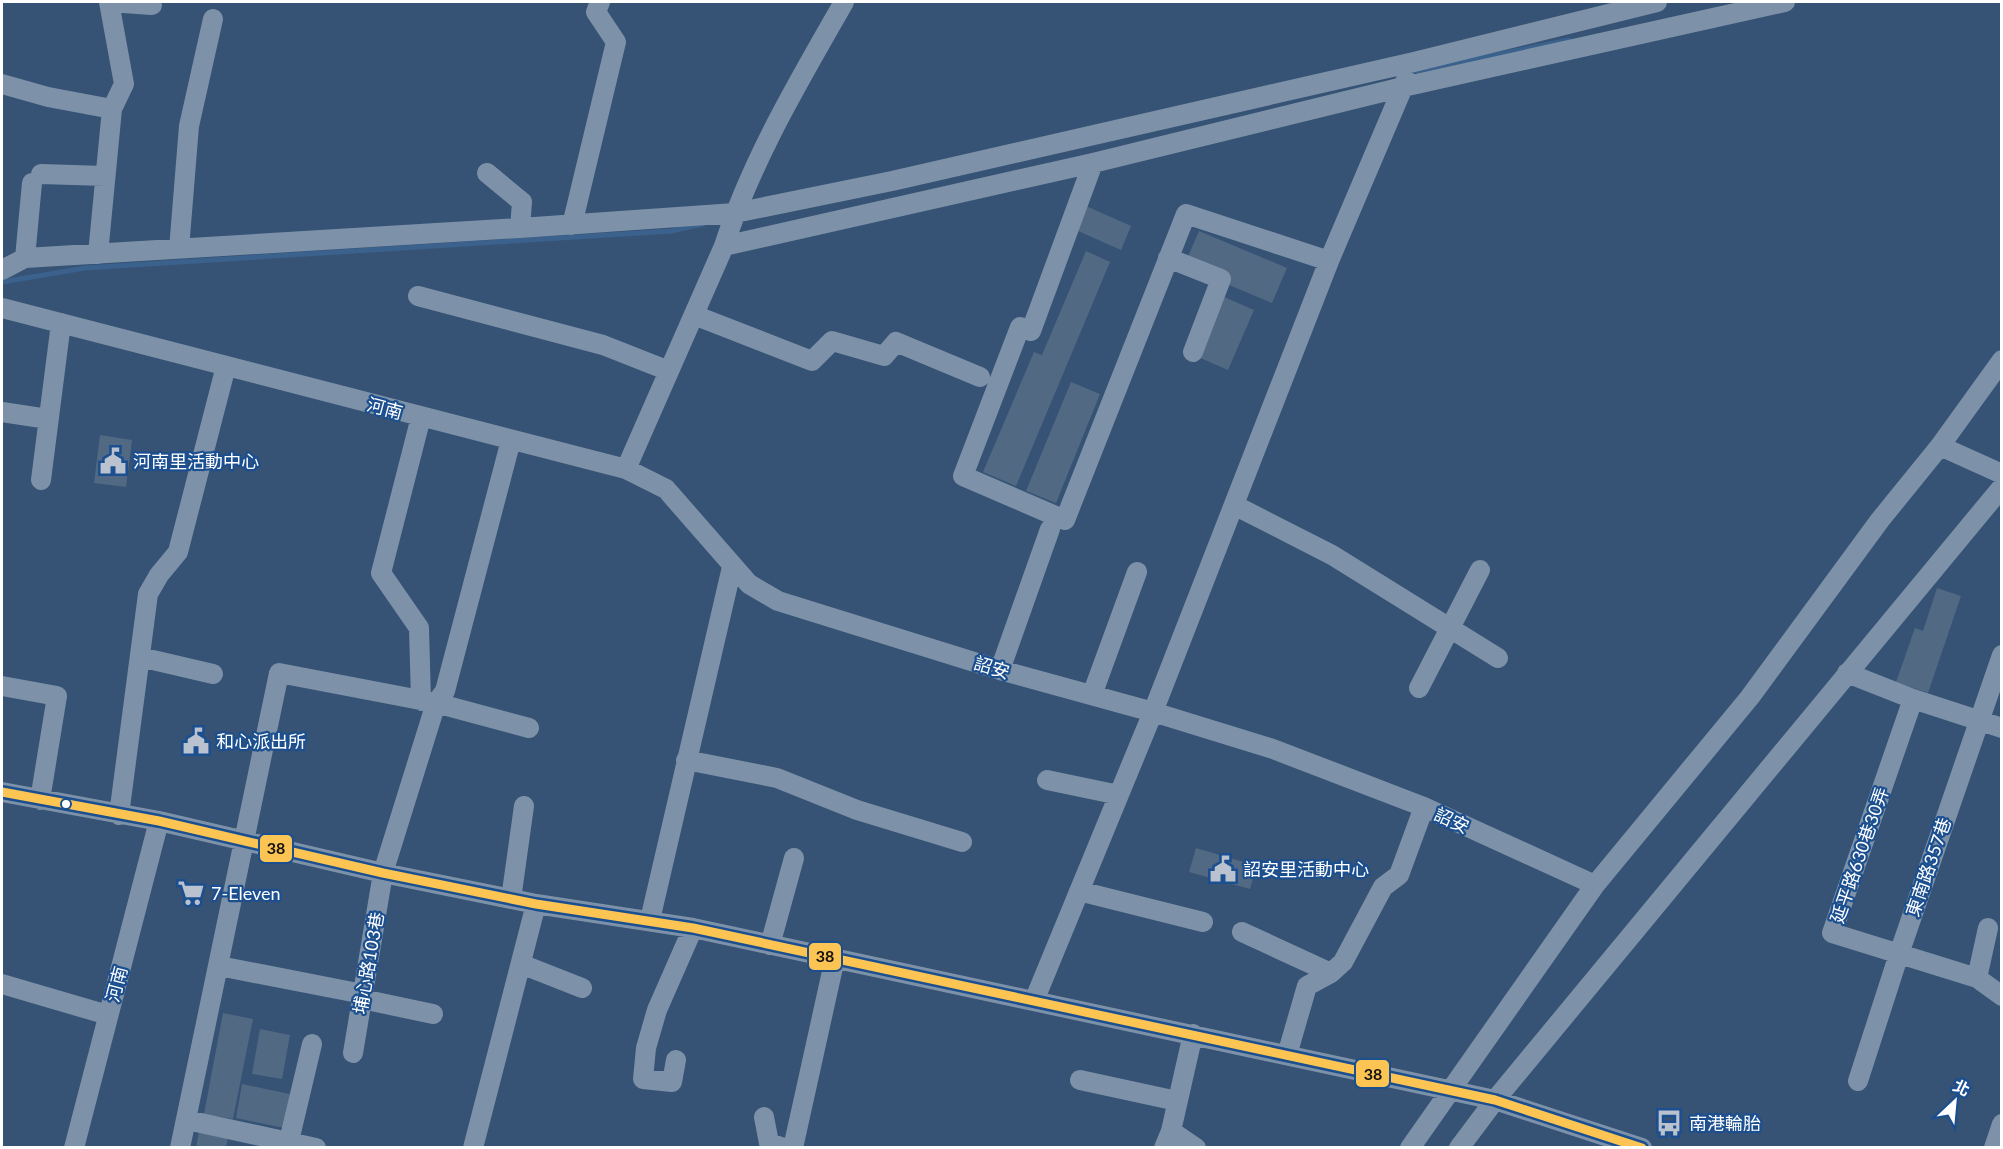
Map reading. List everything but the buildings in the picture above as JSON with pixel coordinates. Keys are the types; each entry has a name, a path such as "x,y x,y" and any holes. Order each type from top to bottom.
{"street":[{"path":"98,254 112,109 124,84 109,2 152,5"},
{"path":"572,225 616,42 596,12 600,2"},
{"path":"626,469 724,246 735,213 772,127 844,2"},
{"path":"2,270 25,258 735,213 892,182 1414,62 1589,10 1658,2"},
{"path":"724,246 1093,163 1403,87 1785,2"},
{"path":"179,249 189,126 213,19"},
{"path":"1034,1000 1154,712 1329,261 1414,62"},
{"path":"2,84 48,97 112,109"},
{"path":"1093,163 1031,331 1020,327 963,476 1065,520 1186,214 1329,261"},
{"path":"487,173 522,202 520,228"},
{"path":"25,258 37,179 105,176"},
{"path":"1168,258 1221,279 1193,352"},
{"path":"418,296 603,345 669,371"},
{"name":"河南","path":"2,308 626,469 666,489 732,567"},
{"path":"694,315 812,361 832,341 884,356 896,342 980,377"},
{"path":"41,480 61,323"},
{"path":"1410,1148 1595,885 1750,697 1880,520 1940,446 2001,360"},
{"path":"119,815 148,594 159,575 178,552 226,366"},
{"path":"2,412 48,419"},
{"path":"422,417 381,573 419,628 429,702"},
{"path":"429,702 445,691 511,440"},
{"path":"1940,446 2001,474"},
{"path":"1459,1148 1495,1100 2001,487"},
{"path":"1234,505 1332,555 1498,658"},
{"path":"1000,670 1050,530"},
{"path":"650,920 732,567"},
{"name":"詔安","path":"732,567 749,584 778,601 1000,670 1154,712 1273,749 1424,807 1595,885"},
{"path":"1419,688 1480,570"},
{"path":"1092,695 1137,572"},
{"name":"東南路357巷","path":"1858,1081 2001,655"},
{"path":"140,657 213,674"},
{"path":"180,1148 279,673 429,702 529,728"},
{"path":"1847,673 1913,699 2001,728"},
{"path":"2,686 57,696 40,800"},
{"name":"延平路630巷30弄","path":"1913,699 1832,933 1977,978 2001,996"},
{"name":"埔心路103巷","path":"353,1053 383,873 429,702"},
{"path":"686,760 777,778 857,810 962,842"},
{"path":"1047,780 1119,795"},
{"path":"2,792 159,821 383,873 536,904 693,928 1193,1034 1495,1100 1591,1140 1642,1148"},
{"path":"511,899 524,806"},
{"path":"1287,1055 1307,987 1331,973 1343,962 1383,887 1399,875 1424,807"},
{"name":"河南","path":"74,1148 159,821"},
{"path":"770,945 794,858"},
{"path":"1079,891 1203,922"},
{"path":"474,1148 536,904"},
{"path":"676,1060 672,1082 643,1079 646,1048 657,1010 693,928"},
{"path":"1977,978 1988,928"},
{"path":"1242,932 1331,973"},
{"path":"793,1148 835,958"},
{"path":"521,964 582,988"},
{"path":"219,966 434,1014"},
{"path":"2,984 108,1015"},
{"path":"1193,1034 1167,1139 1196,1148"},
{"path":"289,1141 312,1044"},
{"path":"1080,1080 1177,1101"},
{"path":"764,1117 769,1143 784,1148"},
{"path":"187,1120 316,1148"},
{"path":"1994,1148 2001,1124"}],"waterway":[{"path":"1416,71 1569,40"},
{"path":"2,282 85,268 672,231 703,224"}],"transit line":[{"name":"38","path":"2,792 159,821 383,873 536,904 693,928 1495,1100 1642,1148"}],"place":[{"name":"河南里活動中心","path":"113,461"},
{"name":"和心派出所","path":"196,741"},
{"name":"詔安里活動中心","path":"1223,869"},
{"name":"7-Eleven","path":"191,893"},
{"name":"南港輪胎","path":"1669,1123"}]}
